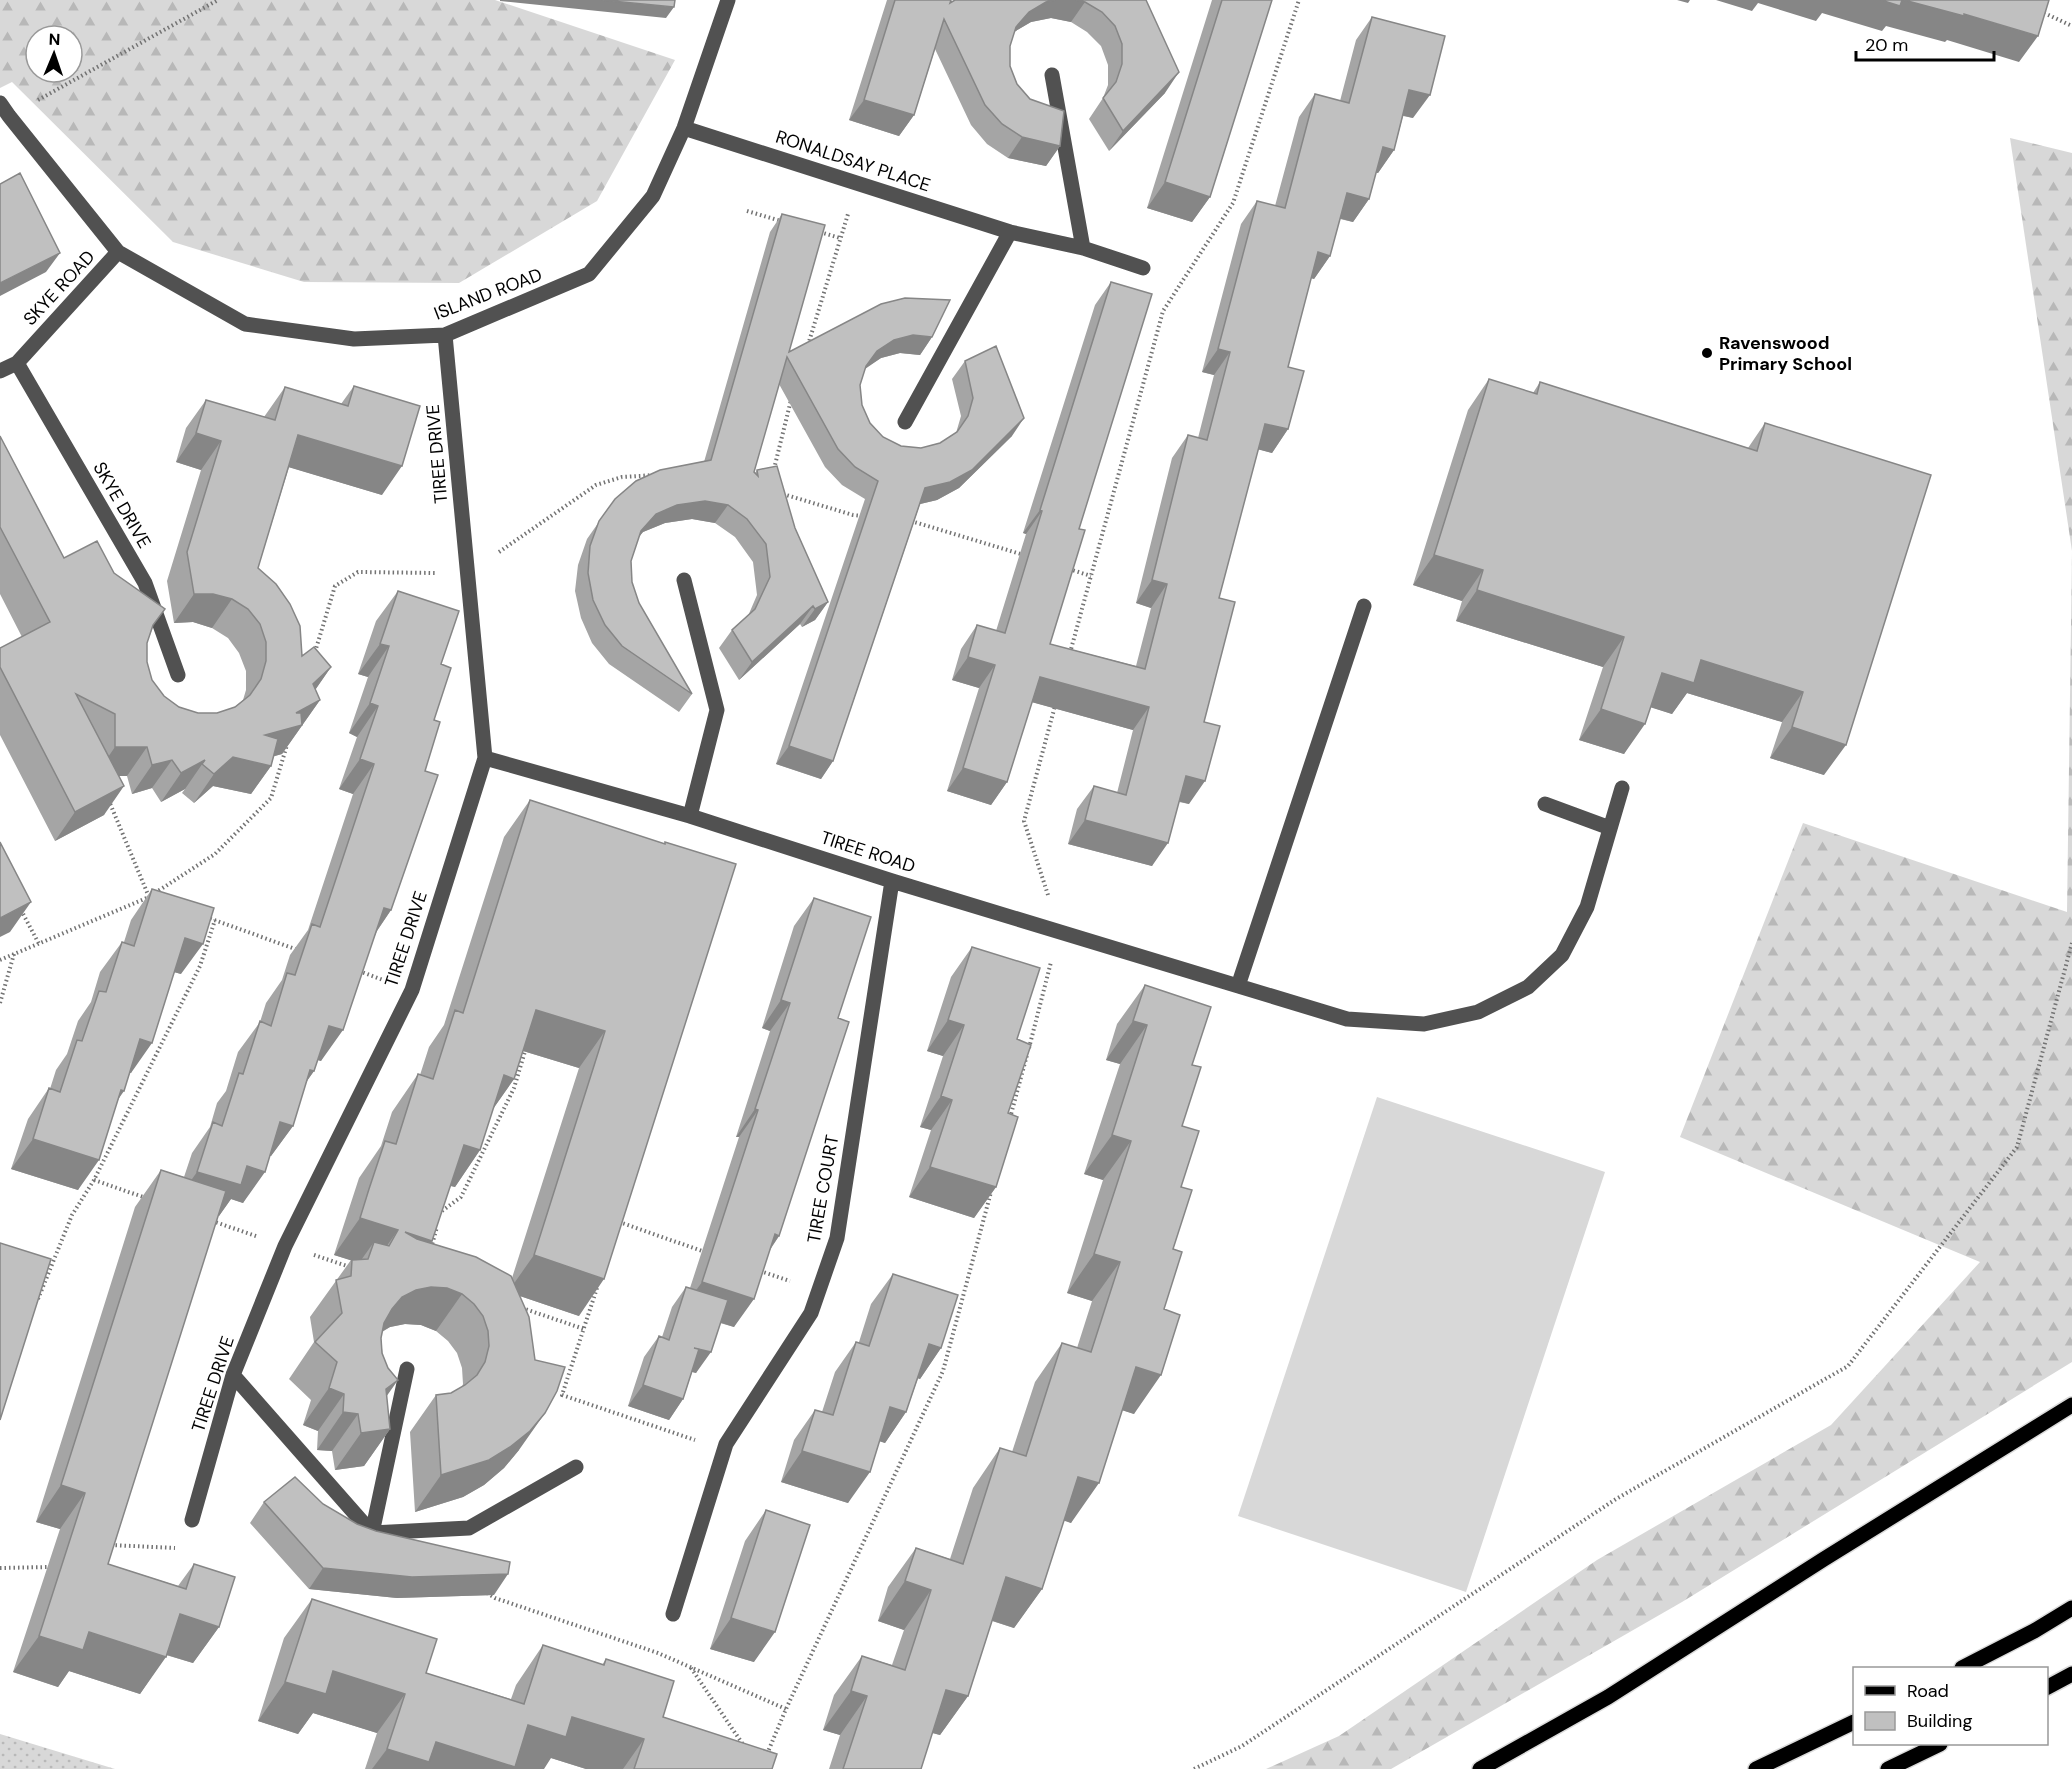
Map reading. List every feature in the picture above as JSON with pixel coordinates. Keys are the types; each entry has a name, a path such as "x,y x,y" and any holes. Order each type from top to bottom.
{"main road":[{"path":"1480,1769 1608,1697 2072,1405"},
{"path":"1964,1667 2072,1608"},
{"path":"2048,1687 2072,1674"},
{"path":"1756,1769 1853,1722"},
{"path":"1888,1769 1936,1745"}],"street":[{"name":"ISLAND ROAD","path":"0,103 118,252 245,324 354,339 445,335 589,274 653,196 684,128 728,0"},
{"path":"1052,75 1083,248"},
{"name":"RONALDSAY PLACE","path":"684,128 1010,232 1083,248 1143,268"},
{"path":"905,422 1010,232"},
{"name":"SKYE ROAD","path":"0,371 17,363 118,252"},
{"name":"TIREE DRIVE","path":"192,1520 233,1375 285,1246 412,990 485,758 445,335"},
{"name":"SKYE DRIVE","path":"17,363 145,583 178,675"},
{"path":"684,580 717,710 690,816"},
{"path":"1238,986 1364,606"},
{"name":"TIREE ROAD","path":"485,758 690,816 892,881 1347,1019 1424,1024 1478,1012 1528,987 1562,955 1587,907 1623,788"},
{"path":"1545,804 1610,828"},
{"name":"TIREE COURT","path":"673,1614 724,1449 812,1313 837,1238 892,881"},
{"path":"372,1533 407,1369"},
{"path":"233,1375 372,1533"},
{"path":"372,1533 469,1528 576,1467"}],"path":[{"path":"9,116 218,0"},
{"path":"1070,654 1163,311 1233,203 1299,0"},
{"path":"2035,9 2072,26"},
{"path":"807,347 857,183"},
{"path":"747,211 789,223"},
{"path":"809,229 840,238"},
{"path":"771,479 794,390"},
{"path":"312,660 335,586 358,572 467,574 596,485 622,477 656,475"},
{"path":"779,493 853,515 864,516"},
{"path":"906,520 916,521 1025,556"},
{"path":"1058,566 1091,576"},
{"path":"1008,1128 1059,931 1024,820 1057,698"},
{"path":"0,960 149,897 215,854 271,798 290,734"},
{"path":"105,792 149,897"},
{"path":"17,903 39,944"},
{"path":"204,916 303,951"},
{"path":"35,1309 72,1215 94,1180 200,966 215,920"},
{"path":"1194,1769 1242,1746 1616,1499 1848,1366 2017,1147 2072,943"},
{"path":"0,1003 14,954"},
{"path":"357,970 412,990"},
{"path":"429,1253 442,1209 461,1197 514,1088 528,1042"},
{"path":"94,1180 150,1199"},
{"path":"765,1759 786,1709 944,1371 992,1186"},
{"path":"205,1218 361,1270"},
{"path":"614,1232 618,1221 707,1252"},
{"path":"212,1233 216,1222"},
{"path":"752,1268 819,1291"},
{"path":"597,1286 562,1395 724,1449"},
{"path":"519,1307 584,1329"},
{"path":"102,1548 113,1544 186,1548 192,1520"},
{"path":"0,1568 46,1569 58,1565"},
{"path":"485,1592 495,1598 658,1653 786,1709"},
{"path":"690,1667 747,1750"}],"green space":[{"path":"0,0 495,0 675,60 597,201 459,283 304,282 173,242 12,82 0,88"},
{"path":"2010,138 2072,153 2072,551"},
{"path":"2072,551 2072,1362 1682,1602 1391,1769 1266,1769 1339,1736 1597,1560 1831,1425 1980,1262 1680,1137 1803,823 2067,912"},
{"path":"1377,1097 1605,1172 1466,1592 1238,1516"},
{"path":"0,1734 115,1769 0,1769"}],"building":[{"path":"602,0 675,0 674,7"},
{"path":"895,0 951,0 950,3 955,0 1055,0 1046,2 1029,12 1016,27 1010,46 1010,66 1017,84 1030,99 1064,111 1060,146 1022,137 1002,124 985,105 944,19 914,115 864,100"},
{"path":"1076,0 1146,0 1179,72 1123,131 1103,98 1116,82 1122,64 1122,44 1115,26 1102,12 1085,2"},
{"path":"1222,0 1272,0 1210,197 1165,182"},
{"path":"1881,0 1902,0 1900,6"},
{"path":"1904,0 2049,0 2038,36 1964,14 1964,16"},
{"path":"1372,17 1445,36 1430,95 1409,90 1394,150 1383,147 1369,199 1347,193 1330,256 1318,252 1288,367 1304,371 1288,429 1265,424 1219,598 1235,602 1204,722 1220,726 1205,781 1186,776 1168,843 1085,820 1094,786 1126,795 1149,707 1040,677 1007,782 963,768 995,665 968,657 977,625 1005,633 1042,511 1040,510 1111,282 1152,294 1079,529 1085,530 1050,644 1145,669 1167,584 1152,580 1188,435 1207,440 1230,352 1218,349 1257,201 1285,208 1315,94 1349,103"},
{"path":"20,173 60,253 0,283 0,184"},
{"path":"782,214 825,225 789,352 881,304 905,298 950,300 932,337 913,335 894,340 877,351 866,366 860,385 862,405 870,423 883,437 901,446 921,448 940,443 957,432 968,416 973,398 965,361 996,346 1024,418 972,470 950,482 925,488 833,761 789,746 878,481 855,467 838,449 787,357 754,472 758,476 757,470 777,466 795,528 828,602 815,609 813,606 752,662 732,630 755,609 770,577 766,544 747,519 728,505 705,501 677,505 656,514 641,531 631,561 632,582 639,603 692,694 622,646 605,625 593,600 588,573 590,546 599,521 615,499 636,481 660,470 711,460"},
{"path":"1489,379 1537,394 1540,382 1757,451 1765,423 1931,475 1846,745 1792,727 1803,692 1701,660 1694,683 1662,673 1645,724 1601,709 1624,637 1477,590 1483,570 1434,555"},
{"path":"354,386 420,406 402,466 298,435 258,568 276,584 290,604 300,626 302,656 314,647 331,667 313,684 320,700 296,713 301,713 302,725 265,735 278,739 271,766 233,757 214,774 202,764 205,760 181,773 172,760 152,765 147,747 115,747 115,714 76,694 124,786 75,812 0,667 0,648 50,622 0,527 0,436 64,558 97,541 114,573 165,609 153,625 147,643 147,662 152,680 164,696 179,707 198,713 217,713 235,707 250,695 261,679 266,661 266,642 260,624 248,609 232,599 213,594 194,594 187,552 221,441 196,433 206,400 275,420 285,387 348,406"},
{"path":"398,591 459,611 441,664 451,668 434,720 440,722 425,771 438,775 391,910 384,908 343,1030 329,1026 314,1071 310,1070 293,1126 280,1122 265,1172 247,1166 241,1185 197,1172 213,1122 222,1126 239,1073 243,1074 260,1021 271,1026 287,973 295,975 312,924 320,927 374,764 360,759 378,706 370,703 389,646 380,644"},
{"path":"530,800 665,844 665,842 736,864 604,1279 534,1255 605,1031 536,1010 514,1079 504,1075 480,1150 464,1145 432,1241 405,1232 417,1239 476,1257 511,1276 529,1317 535,1360 565,1367 557,1391 545,1413 530,1431 489,1460 441,1475 436,1395 451,1393 477,1375 485,1362 489,1346 488,1331 483,1316 474,1304 462,1294 447,1288 431,1287 416,1290 402,1297 392,1309 384,1323 381,1338 382,1353 388,1368 398,1380 386,1389 390,1429 361,1433 358,1414 343,1412 344,1394 329,1388 337,1362 315,1342 342,1313 336,1280 351,1276 352,1260 368,1259 374,1242 389,1246 398,1230 360,1218 385,1141 396,1144 418,1074 433,1079 455,1010 463,1013"},
{"path":"0,842 31,902 0,918"},
{"path":"152,889 214,908 203,944 185,938 152,1043 140,1039 99,1160 33,1139 49,1088 60,1092 77,1040 82,1041 99,991 106,992 122,942 134,946"},
{"path":"814,898 871,917 838,1018 849,1022 779,1236 775,1234 754,1299 702,1282 790,1003 781,1000"},
{"path":"972,947 1040,968 1017,1039 1031,1045 1008,1113 1018,1117 996,1187 930,1167 952,1100 941,1096 964,1025 948,1020"},
{"path":"1145,985 1211,1007 1192,1065 1201,1067 1182,1126 1199,1131 1181,1187 1192,1190 1173,1249 1182,1252 1164,1309 1180,1315 1161,1375 1136,1367 1099,1483 1078,1477 1042,1589 1006,1577 968,1696 946,1690 921,1769 843,1769 867,1696 851,1691 862,1656 905,1670 931,1590 905,1581 916,1548 963,1564 1000,1448 1026,1456 1062,1343 1091,1352 1120,1262 1094,1254 1131,1141 1112,1135 1147,1025 1133,1021"},
{"path":"161,1170 226,1191 108,1564 186,1589 194,1564 235,1577 219,1627 180,1614 166,1657 89,1632 83,1650 39,1636 85,1493 61,1485"},
{"path":"0,1243 51,1259 0,1420"},
{"path":"893,1274 958,1295 941,1348 929,1344 906,1412 890,1407 870,1472 802,1451 815,1410 833,1415 856,1342 869,1346"},
{"path":"686,1287 728,1300 711,1352 699,1349 683,1399 643,1385 659,1336 669,1340"},
{"path":"295,1477 323,1504 357,1524 376,1531 510,1562 508,1574 412,1577 323,1568 264,1502"},
{"path":"766,1510 810,1525 775,1632 731,1618"},
{"path":"312,1599 437,1639 426,1673 524,1704 543,1645 604,1665 606,1659 674,1681 663,1717 777,1754 772,1769 634,1769 644,1739 572,1717 566,1737 528,1725 515,1767 436,1742 429,1762 387,1749 405,1694 333,1671 326,1694 285,1682"}],"place":[{"name":"Ravenswood Primary School","path":"1707,353"}]}
